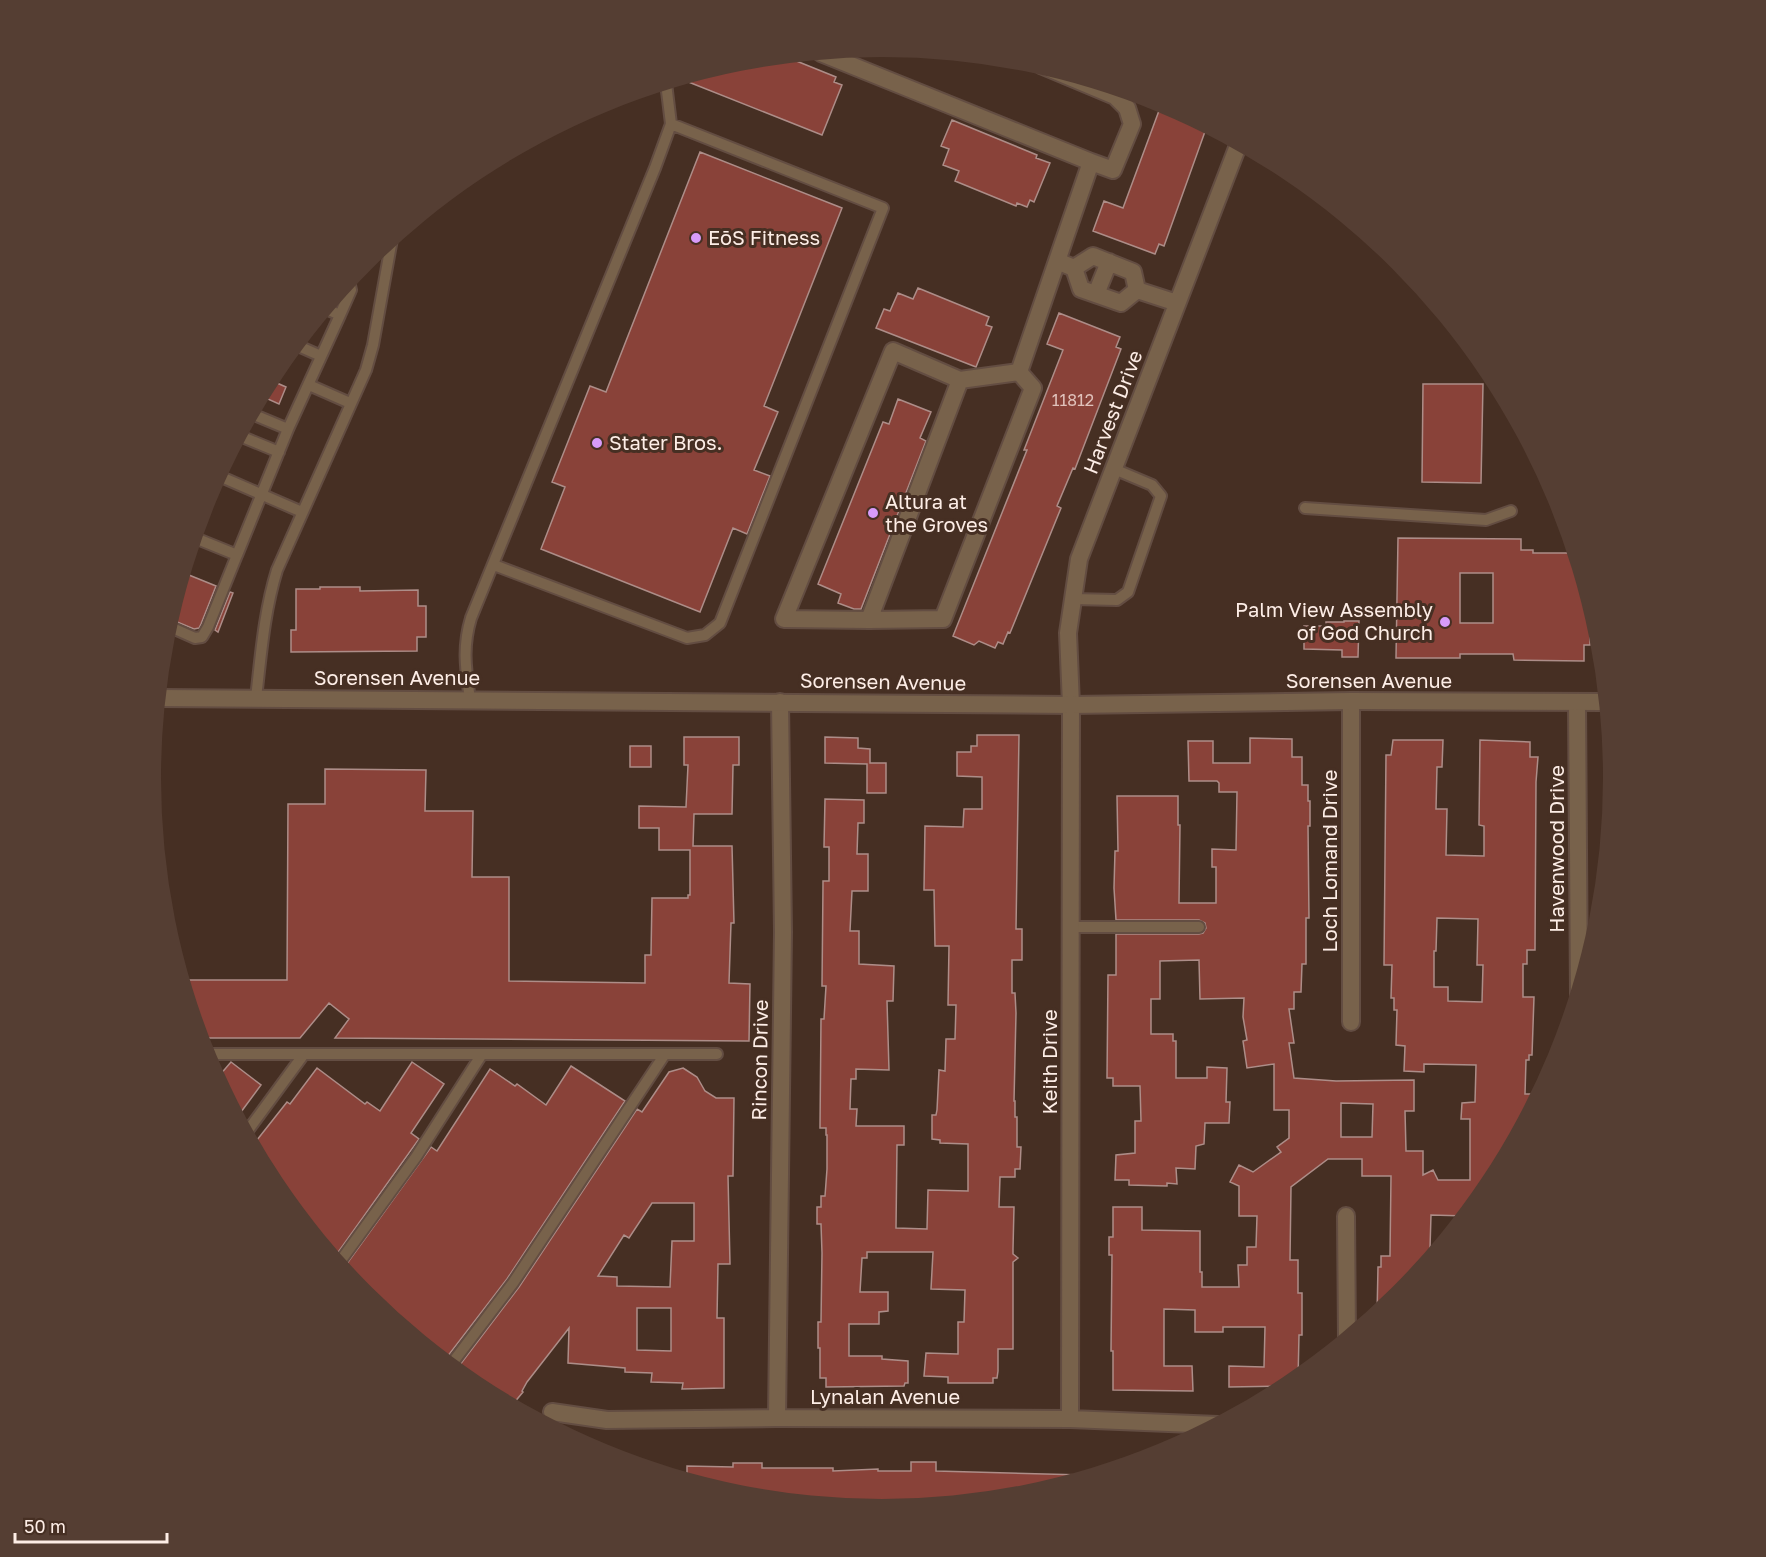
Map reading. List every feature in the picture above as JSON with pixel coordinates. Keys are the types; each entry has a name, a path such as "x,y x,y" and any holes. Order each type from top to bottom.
{"street":[{"path":"836,59 1113,170 1132,124 1127,108 1115,96 1107,93"},
{"name":"Harvest Drive","path":"1071,705 1068,633 1079,559 1236,150"},
{"path":"1018,372 1091,162"},
{"path":"1074,268 1093,256 1133,272 1137,290"},
{"path":"1057,261 1074,268 1081,289 1121,303 1137,290"},
{"path":"1096,294 1109,262"},
{"path":"1137,290 1177,303"},
{"path":"893,351 960,380 1018,372 1033,388 943,620 784,619 893,351"},
{"path":"869,620 960,380"},
{"name":"Sorensen Avenue","path":"167,698 1071,705 1351,701 1600,702"},
{"name":"Loch Lomand Drive","path":"1351,701 1351,1022"},
{"name":"Rincon Drive","path":"777,1418 783,932 780,702"},
{"name":"Havenwood Drive","path":"1577,702 1586,941"},
{"name":"Keith Drive","path":"1070,1419 1071,705"},
{"path":"1346,1215 1347,1331"},
{"name":"Lynalan Avenue","path":"552,1412 607,1420 1070,1419 1205,1424"}],"lane":[{"path":"470,700 465,665 465,638 475,608 655,168 671,124 667,90"},
{"path":"494,565 687,638 705,635 720,623 883,208 671,124"},
{"path":"256,698 264,617 270,591 302,512 366,369 373,345 385,257"},
{"path":"177,630 195,638 201,637 208,627 288,429 349,294"},
{"path":"333,312 340,315"},
{"path":"304,349 321,356"},
{"path":"309,386 350,403"},
{"path":"259,417 288,429"},
{"path":"247,439 279,452"},
{"path":"1073,599 1117,600 1128,592 1161,496 1152,485 1114,469"},
{"path":"227,479 302,512"},
{"path":"1305,508 1486,520 1511,511"},
{"path":"202,541 237,555"},
{"path":"1071,927 1199,927"},
{"path":"216,1054 717,1054"},
{"path":"251,1126 304,1054"},
{"path":"344,1257 416,1157 482,1054"},
{"path":"455,1359 513,1283 665,1054"}],"building":[{"path":"799,62 836,77 834,82 842,85 822,135 692,83 742,71"},
{"path":"1159,112 1205,132 1164,246 1159,244 1155,254 1093,231 1104,201 1123,208"},
{"path":"952,120 1037,155 1036,158 1050,163 1034,202 1030,200 1027,207 1017,203 1016,206 955,181 959,171 943,165 949,149 941,146"},
{"path":"700,152 842,208 764,406 778,412 754,470 770,476 747,534 733,528 700,612 541,549 565,487 552,482 590,386 606,392"},
{"path":"918,288 989,317 986,325 992,327 976,367 876,328 884,309 890,311 898,293 913,299"},
{"path":"1059,313 1120,337 1116,347 1121,349 1075,469 1073,468 1057,506 1061,508 1010,633 1008,632 1003,644 998,642 995,648 979,641 974,645 953,636 1027,450 1024,450 1063,350 1047,344"},
{"path":"279,384 286,387 279,404 269,400"},
{"path":"1423,384 1483,384 1481,483 1422,482"},
{"name":"Altura at the Groves","path":"898,399 931,412 920,438 926,441 861,609 854,609 838,603 841,594 818,584 883,422 889,424"},
{"path":"1398,538 1521,539 1521,550 1533,550 1533,553 1568,553 1590,634 1590,645 1584,645 1584,661 1514,660 1513,654 1460,654 1460,658 1396,658","holes":["1460,573 1493,573 1493,623 1460,623"]},
{"path":"191,576 216,586 199,628 194,629 179,623"},
{"path":"320,587 360,587 360,591 418,590 418,606 426,606 426,637 417,637 417,651 291,652 291,630 296,630 296,589 320,589"},
{"path":"230,592 233,593 218,632 215,630"},
{"path":"1359,621 1358,657 1342,657 1342,650 1304,649 1304,626 1326,626 1326,622"},
{"path":"977,735 1019,735 1016,929 1022,929 1022,960 1012,960 1012,993 1015,993 1016,1013 1014,1101 1015,1117 1017,1117 1017,1147 1021,1147 1020,1169 1015,1169 1015,1177 1000,1177 999,1207 1014,1207 1013,1254 1018,1258 1013,1262 1013,1349 998,1349 997,1378 993,1378 993,1383 948,1383 948,1377 924,1376 926,1353 958,1354 958,1322 964,1322 965,1290 931,1289 933,1252 867,1252 867,1258 862,1258 860,1292 888,1292 888,1311 879,1312 879,1324 849,1324 849,1356 882,1356 882,1359 908,1361 908,1383 904,1386 826,1387 826,1378 820,1378 820,1348 818,1348 818,1322 821,1322 822,1253 821,1224 817,1224 817,1207 821,1207 821,1196 825,1196 827,1169 826,1128 820,1128 821,1019 824,1019 826,986 822,986 823,881 829,881 829,847 824,847 825,799 864,800 864,823 858,823 857,854 868,854 868,891 852,891 850,931 859,931 859,964 894,966 893,1001 887,1001 889,1070 856,1069 856,1079 851,1079 850,1109 857,1109 856,1126 904,1126 904,1145 897,1145 896,1228 927,1229 928,1190 968,1191 968,1144 940,1143 940,1140 932,1139 932,1115 936,1115 937,1110 939,1070 945,1071 946,1039 955,1039 956,1005 948,1005 949,946 935,946 934,890 924,890 925,826 963,827 964,809 982,809 982,777 957,776 957,752 971,752 971,746 977,746"},
{"path":"684,737 739,737 739,765 733,765 732,814 694,814 693,846 732,846 734,923 731,923 729,983 750,984 749,1041 335,1038 349,1019 329,1003 300,1038 210,1038 191,980 287,980 288,804 325,804 325,769 426,770 425,811 473,811 472,877 509,877 509,981 645,983 645,955 651,955 652,898 688,898 690,895 690,850 659,850 659,828 639,828 639,806 686,807 688,765 684,765"},
{"path":"825,737 858,738 858,748 870,749 870,763 886,763 886,793 867,793 867,764 825,763"},
{"path":"1250,738 1292,739 1292,757 1302,757 1302,785 1308,785 1308,801 1310,801 1309,918 1306,918 1306,964 1302,964 1301,992 1294,992 1294,1009 1289,1009 1294,1043 1289,1043 1294,1078 1336,1081 1414,1080 1414,1111 1405,1111 1406,1151 1423,1151 1423,1175 1433,1170 1438,1180 1470,1180 1470,1119 1461,1119 1462,1103 1475,1102 1476,1065 1424,1064 1424,1072 1404,1071 1405,1046 1396,1045 1397,1010 1394,1010 1394,998 1391,998 1392,965 1384,965 1386,755 1391,755 1393,740 1443,740 1442,767 1437,767 1436,809 1447,809 1446,855 1484,856 1484,826 1479,825 1480,740 1530,742 1530,757 1538,757 1535,950 1527,950 1527,964 1523,964 1523,997 1534,997 1532,1055 1529,1055 1529,1060 1526,1060 1525,1094 1532,1094 1508,1139 1457,1216 1431,1215 1430,1248 1377,1304 1378,1267 1381,1267 1381,1256 1390,1256 1391,1176 1362,1176 1362,1159 1328,1159 1291,1187 1290,1260 1298,1260 1298,1293 1302,1293 1302,1335 1299,1335 1298,1368 1284,1378 1271,1386 1229,1387 1229,1366 1264,1367 1265,1327 1223,1327 1223,1332 1195,1332 1195,1310 1164,1309 1164,1366 1192,1366 1193,1391 1113,1390 1112,1255 1109,1255 1109,1237 1113,1237 1113,1207 1142,1207 1142,1230 1200,1231 1202,1287 1239,1287 1238,1265 1247,1265 1247,1247 1256,1247 1257,1216 1239,1216 1239,1186 1230,1182 1239,1165 1253,1172 1281,1152 1277,1147 1289,1138 1289,1110 1274,1110 1274,1064 1247,1068 1243,1041 1247,1040 1243,1017 1244,998 1200,999 1199,960 1160,961 1160,999 1151,999 1151,1034 1173,1034 1173,1041 1176,1041 1176,1078 1207,1078 1207,1067 1227,1068 1226,1102 1230,1102 1229,1123 1205,1123 1204,1144 1196,1146 1195,1169 1176,1168 1177,1184 1129,1185 1129,1180 1115,1180 1116,1155 1135,1153 1135,1121 1141,1121 1140,1086 1113,1086 1113,1078 1107,1078 1108,975 1116,975 1116,934 1199,934 1203,933 1206,928 1205,923 1199,920 1116,920 1114,888 1115,851 1118,851 1117,796 1178,796 1179,903 1216,903 1216,867 1212,867 1212,849 1236,850 1237,792 1219,792 1217,781 1189,781 1188,741 1213,741 1213,763 1250,763","holes":["1437,918 1478,919 1477,965 1483,965 1482,1002 1448,1001 1448,987 1434,987","1341,1103 1373,1104 1372,1137 1341,1137"]},
{"path":"630,746 651,746 651,767 630,767"},
{"path":"231,1062 261,1085 242,1110 236,1098 223,1071"},
{"path":"412,1062 444,1084 411,1133 419,1139 339,1251 311,1218 258,1139 287,1102 290,1104 317,1068 365,1104 367,1102 380,1111"},
{"path":"571,1066 625,1101 507,1279 449,1355 407,1321 348,1262 431,1147 437,1151 490,1069 515,1086 517,1084 546,1105"},
{"path":"683,1068 697,1077 705,1091 716,1098 734,1098 733,1176 728,1176 730,1264 718,1264 717,1318 724,1318 724,1388 682,1389 683,1383 651,1382 652,1373 625,1372 625,1368 568,1363 569,1328 527,1382 517,1400 461,1363 519,1287 637,1109 642,1112 669,1072","holes":["652,1203 694,1203 694,1241 672,1241 670,1287 617,1286 617,1277 598,1276 624,1235 629,1238","637,1308 671,1308 671,1351 637,1350"]},
{"path":"911,1462 936,1462 936,1471 1071,1475 977,1494 883,1500 789,1494 742,1486 687,1472 687,1466 733,1467 733,1463 762,1463 762,1468 911,1471"}],"place":[{"name":"EōS Fitness","path":"696,238"},
{"name":"Stater Bros.","path":"597,443"},
{"name":"Altura at the Groves","path":"873,513"},
{"name":"Palm View Assembly of God Church","path":"1445,622"}]}
